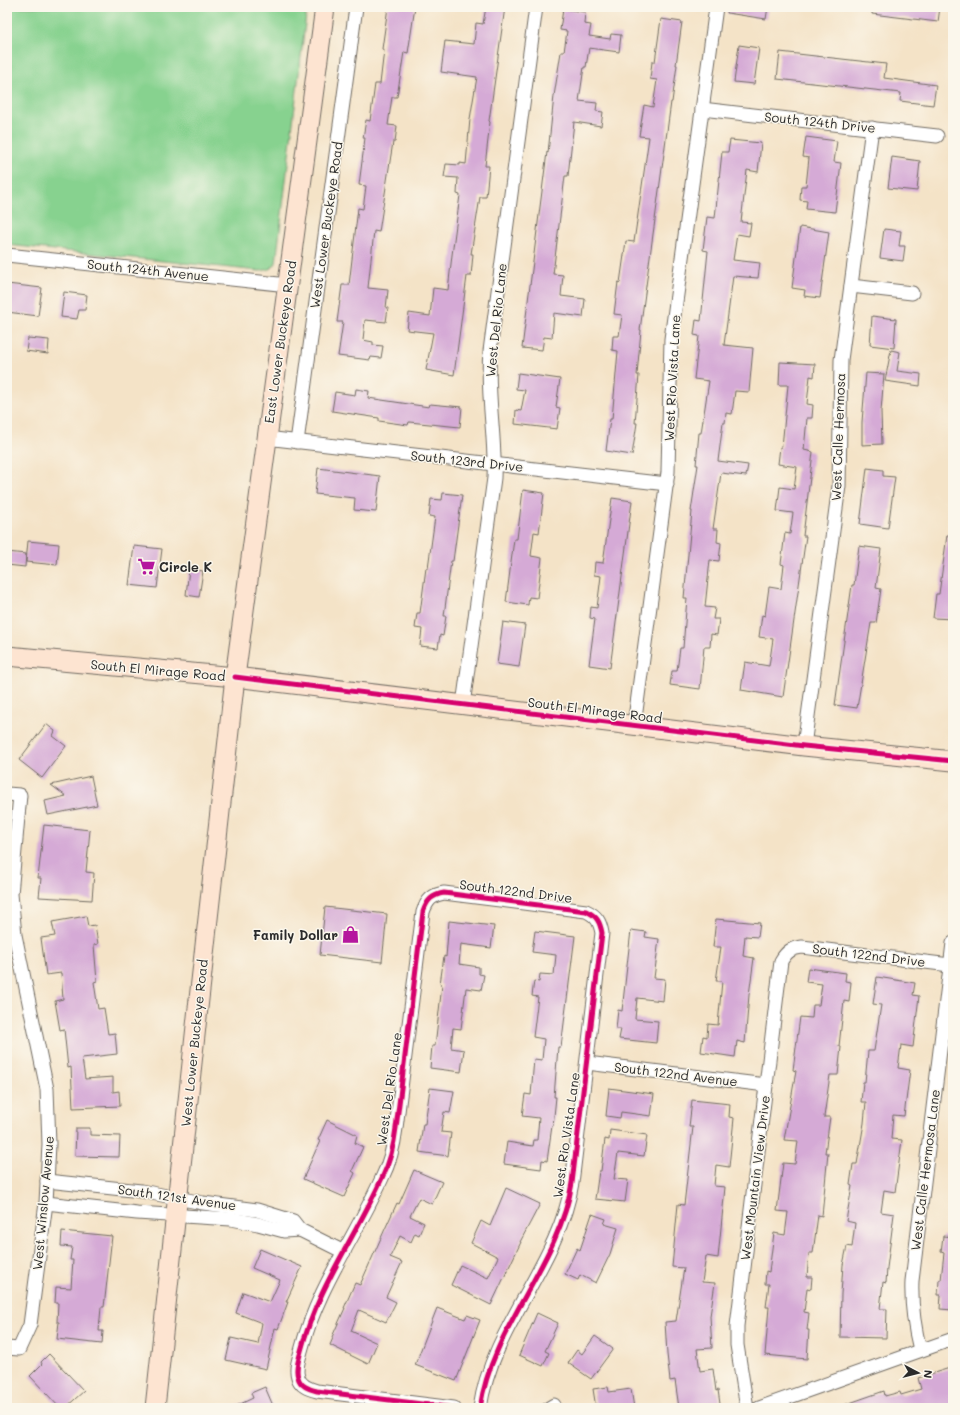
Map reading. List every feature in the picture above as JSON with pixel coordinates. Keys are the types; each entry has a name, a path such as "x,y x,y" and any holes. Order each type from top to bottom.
{"main road":[{"name":"East Lower Buckeye Road","path":"235,677 325,7"},
{"name":"South El Mirage Road","path":"7,656 235,677 804,746 953,761"},
{"name":"West Lower Buckeye Road","path":"155,1408 235,677"}],"street":[{"name":"West Lower Buckeye Road","path":"297,442 356,7"},
{"name":"West Del Rio Lane","path":"463,705 494,478 488,376 490,351 536,7"},
{"name":"West Rio Vista Lane","path":"634,726 667,484 669,459 671,339 716,7"},
{"name":"South 124th Drive","path":"702,109 937,136"},
{"name":"West Calle Hermosa","path":"804,746 839,486 841,360 872,128"},
{"name":"South 124th Avenue","path":"7,255 288,285"},
{"path":"851,286 912,293"},
{"name":"South 123rd Drive","path":"266,438 667,484"},
{"name":"West Winslow Avenue","path":"13,1348 30,1325 46,1203 49,1136 47,1089 14,935 11,894 14,794"},
{"name":"South 122nd Drive","path":"430,898 436,895 451,893 577,910 592,914 598,919"},
{"name":"West Del Rio Lane","path":"430,898 426,904 422,919 396,1128 391,1154 382,1178 317,1305 307,1331 298,1361 297,1370 298,1378 302,1384 308,1388 324,1392 454,1408"},
{"name":"West Rio Vista Lane","path":"480,1408 484,1386 493,1359 552,1244 567,1208 572,1183 601,941 601,926 598,919"},
{"name":"West Calle Hermosa Lane","path":"920,1350 911,1306 912,1281 953,943"},
{"name":"South 122nd Drive","path":"789,950 794,948 810,948 950,965"},
{"name":"West Mountain View Drive","path":"747,1408 737,1345 736,1326 780,967 781,960 789,950"},
{"name":"South 122nd Avenue","path":"586,1062 766,1085"},
{"name":"South 121st Avenue","path":"47,1181 141,1191 176,1206"},
{"name":"South 121st Avenue","path":"46,1203 137,1213 203,1203 257,1210 293,1222 300,1230 344,1252"},
{"path":"759,1408 953,1339"}],"green space":[{"path":"7,7 307,7 276,263 273,267 260,271 7,245"}],"building":[{"path":"388,7 415,7 408,53 404,52 397,97 392,97 388,125 397,126 395,142 393,142 379,232 374,231 368,288 388,290 386,308 388,308 386,322 365,320 363,340 373,342 373,345 383,346 381,358 371,357 370,360 338,356 343,322 337,322 342,285 349,285 358,208 363,209 366,186 359,185 365,138 363,138 366,120 370,121 375,84 380,84 384,50 382,49"},
{"path":"486,7 505,7 489,121 485,166 489,166 486,197 480,197 471,254 473,254 471,276 467,276 454,375 426,370 433,333 407,330 409,313 430,316 433,288 448,290 460,195 457,194 458,178 444,177 446,164 466,164 470,119 477,77 441,72 445,41 474,44 476,23 483,24"},
{"path":"728,7 768,7 766,19 727,13"},
{"path":"872,7 940,7 938,22 872,14"},
{"path":"563,9 585,12 584,24 591,25 589,36 610,39 611,34 621,35 619,52 589,48 586,67 584,67 579,101 597,103 596,111 603,112 601,126 574,122 568,176 565,176 553,274 563,275 561,296 585,299 583,317 554,313 552,338 544,337 542,350 522,348 547,152 548,153 554,96 561,52 564,52 567,31 560,30"},
{"path":"661,19 682,22 640,330 637,375 639,375 635,423 637,423 632,455 606,451 610,419 612,419 618,351 612,350 613,336 619,336 622,315 614,314 618,282 620,283 626,241 634,242 649,137 639,136 644,105 653,107 657,80 650,79 652,62 655,62"},
{"path":"739,45 759,48 754,84 734,82"},
{"path":"780,52 886,64 884,78 936,85 933,105 900,101 901,93 777,79"},
{"path":"806,137 837,141 834,162 841,163 835,212 806,209 807,201 800,200 801,186 806,186 809,158 803,157"},
{"path":"730,140 761,143 758,172 747,170 741,222 751,223 749,236 737,234 733,260 760,263 758,278 733,276 724,345 753,348 749,392 735,391 732,414 726,413 725,423 723,423 718,461 748,465 746,476 721,473 713,529 718,529 717,542 721,543 719,561 710,560 705,607 715,608 713,619 719,619 717,635 711,634 710,647 704,647 700,689 670,685 672,671 677,671 680,648 683,648 687,598 684,598 691,511 698,465 696,465 699,433 701,433 709,381 694,379 699,336 694,335 696,320 701,321 708,251 703,250 707,217 715,218 722,152 728,152"},
{"path":"892,157 920,161 917,191 888,188"},
{"path":"800,227 829,232 820,298 804,296 805,290 792,288"},
{"path":"884,229 901,231 899,246 905,246 903,261 880,258"},
{"path":"7,284 42,288 38,316 7,312"},
{"path":"64,292 87,295 85,310 79,310 77,319 61,317"},
{"path":"872,316 896,319 894,348 870,345"},
{"path":"28,338 49,340 48,354 26,351"},
{"path":"891,350 900,352 897,371 921,374 920,386 885,381"},
{"path":"780,362 815,364 814,377 810,376 807,404 813,405 812,418 807,418 804,450 813,452 803,536 806,536 783,697 741,690 745,662 769,666 773,639 759,637 762,615 765,616 769,587 781,589 784,565 781,564 785,533 790,534 793,513 777,511 780,487 794,489 797,467 778,464 780,447 782,447 788,385 779,385"},
{"path":"518,373 560,379 556,407 560,408 557,429 515,424 516,410 521,411 525,390 516,389"},
{"path":"866,373 884,374 881,411 882,444 862,445 862,422"},
{"path":"356,389 369,391 368,398 429,407 430,404 462,407 460,427 409,422 408,425 379,421 379,418 332,411 335,392 355,395"},
{"path":"318,468 380,476 376,512 354,510 355,498 315,494"},
{"path":"867,468 883,470 883,476 895,477 888,528 860,524"},
{"path":"523,490 544,493 539,533 534,532 531,556 542,558 537,598 529,597 528,605 506,602 514,539 517,539"},
{"path":"443,493 462,495 453,561 451,561 443,636 440,635 438,648 420,646 422,629 415,628 417,613 420,613 435,517 429,516 431,499 442,500"},
{"path":"612,498 632,501 610,668 589,665 595,619 590,618 591,607 597,608 601,576 594,575 595,562 603,563"},
{"path":"947,535 953,535 953,619 933,618 936,594 939,594"},
{"path":"28,541 59,544 57,565 26,562"},
{"name":"Circle K","path":"134,546 162,549 157,588 129,585"},
{"path":"859,546 881,549 876,588 881,589 876,623 871,623 857,708 835,705"},
{"path":"7,552 26,554 25,567 7,565"},
{"name":"Circle K","path":"189,569 203,571 199,597 186,595"},
{"path":"503,622 525,625 519,667 497,664"},
{"path":"46,724 55,731 53,736 66,746 42,778 19,760"},
{"path":"91,776 97,805 48,815 45,801 66,796 51,785"},
{"path":"44,825 90,830 86,872 94,873 92,900 39,897 41,878 38,878"},
{"path":"325,907 387,914 382,962 320,955"},
{"path":"86,916 88,926 95,925 98,944 94,945 97,981 94,982 98,1009 104,1008 108,1034 115,1033 117,1054 82,1058 85,1079 113,1077 113,1092 119,1091 120,1106 73,1108 71,1067 68,1068 64,1029 60,1030 55,1001 63,999 61,973 46,975 41,938 55,936 52,922"},
{"path":"716,919 760,923 758,937 745,936 743,956 754,958 745,1043 737,1041 735,1057 701,1052 703,1036 707,1037 708,1024 718,1025 722,981 716,981 721,947 713,947"},
{"path":"449,921 494,926 491,948 461,944 459,964 479,967 479,974 484,975 481,990 466,988 461,1029 453,1028 451,1048 464,1050 461,1072 430,1068 432,1046 435,1046 442,985 440,984 444,956 446,957"},
{"path":"631,930 646,932 645,937 659,939 654,978 665,979 663,1001 637,998 635,1019 658,1021 656,1043 619,1039 621,1029 616,1029 618,1010 622,1011"},
{"path":"535,931 575,936 561,1047 558,1047 553,1126 547,1161 542,1160 541,1169 504,1164 507,1142 533,1146 534,1140 537,1140 539,1118 522,1116 525,1094 531,1095 534,1059 542,1060 544,1039 533,1037 538,997 532,996 534,981 539,982 540,974 554,975 556,955 532,952"},
{"path":"808,968 846,973 845,981 851,982 849,1002 844,1001 839,1046 841,1047 838,1075 830,1075 824,1117 830,1117 825,1153 828,1153 822,1216 818,1215 813,1253 809,1253 807,1277 812,1277 811,1289 807,1288 804,1312 809,1313 807,1330 809,1330 807,1359 765,1355 769,1307 766,1307 769,1284 765,1284 766,1271 769,1272 774,1233 785,1235 788,1212 777,1211 783,1163 795,1164 798,1141 784,1140 796,1071 793,1070 800,1017 812,1018 813,1005 819,1005 822,984 806,982"},
{"path":"877,977 915,983 913,995 919,996 913,1047 901,1045 898,1068 910,1070 904,1116 893,1115 891,1139 902,1140 895,1192 884,1190 881,1212 894,1214 886,1283 883,1282 880,1309 887,1309 886,1338 840,1337 843,1265 847,1246 852,1247 855,1223 846,1221 852,1186 850,1185 853,1164 857,1164 864,1123 866,1102 861,1102 863,1082 865,1082 868,1051 874,1051 881,1005 873,1004"},
{"path":"430,1088 454,1091 450,1113 444,1112 441,1132 451,1133 448,1156 419,1152"},
{"path":"609,1088 654,1094 651,1116 621,1112 620,1118 606,1116"},
{"path":"692,1100 730,1104 729,1117 734,1118 729,1167 716,1165 714,1186 725,1187 718,1258 706,1256 702,1282 715,1283 710,1316 712,1348 697,1349 700,1371 713,1369 716,1391 718,1390 720,1404 708,1405 708,1408 679,1408 675,1380 670,1381 665,1322 676,1321 684,1268 672,1267 678,1204 684,1205 693,1127 689,1127"},
{"path":"327,1120 357,1135 355,1143 363,1147 352,1171 355,1173 344,1197 303,1179 320,1141 318,1140"},
{"path":"76,1128 90,1128 90,1135 120,1136 119,1157 75,1156"},
{"path":"610,1130 647,1135 644,1156 618,1153 614,1179 628,1180 625,1202 595,1199 599,1171 601,1171 605,1139 609,1140"},
{"path":"414,1170 442,1182 432,1204 419,1198 410,1216 424,1223 419,1235 415,1233 411,1242 400,1236 390,1257 402,1262 386,1297 396,1302 386,1322 359,1310 351,1331 377,1343 368,1364 330,1345 355,1283 360,1285 397,1203 399,1204"},
{"path":"506,1188 540,1204 520,1242 491,1305 451,1285 460,1265 488,1278 498,1257 471,1243 481,1221 490,1226"},
{"path":"592,1214 606,1219 604,1224 618,1228 610,1254 596,1283 580,1275 578,1280 565,1274 577,1248 580,1250"},
{"path":"62,1231 112,1236 104,1307 101,1307 99,1331 103,1331 102,1344 57,1339 59,1322 57,1322 58,1303 55,1303 56,1287 71,1288 73,1260 70,1260 72,1247 61,1246"},
{"path":"943,1236 953,1237 953,1310 940,1309 941,1295 938,1295 944,1253 941,1252"},
{"path":"260,1249 302,1267 286,1302 288,1302 278,1329 275,1328 266,1369 226,1360 231,1338 258,1344 262,1323 236,1313 243,1292 270,1302 280,1280 252,1268"},
{"path":"437,1308 465,1319 467,1315 480,1320 456,1381 415,1365"},
{"path":"537,1313 558,1323 545,1351 549,1353 543,1366 519,1355"},
{"path":"595,1336 613,1349 591,1379 568,1363 577,1350 582,1354"},
{"path":"49,1354 84,1391 65,1408 60,1408 30,1376 42,1364 41,1362"},
{"path":"953,1367 953,1408 841,1408 841,1406 884,1391 885,1396 900,1392 901,1395 921,1389 918,1378"},
{"path":"265,1387 274,1408 232,1408 253,1398 251,1393"},
{"path":"608,1387 609,1392 631,1389 634,1408 596,1408 593,1389"}],"cycle path":[{"path":"235,677 804,746 953,761"},
{"path":"454,1408 317,1391 303,1385 297,1374 298,1361 308,1328 317,1306 327,1284 372,1200 385,1172 393,1147 423,912 430,899 436,895 444,893 586,911 593,915 597,920 602,933 572,1183 565,1213 554,1241 511,1322 498,1350 487,1378 480,1408"}],"place":[{"name":"Circle K","path":"146,567"},
{"name":"Family Dollar","path":"351,935"}]}
